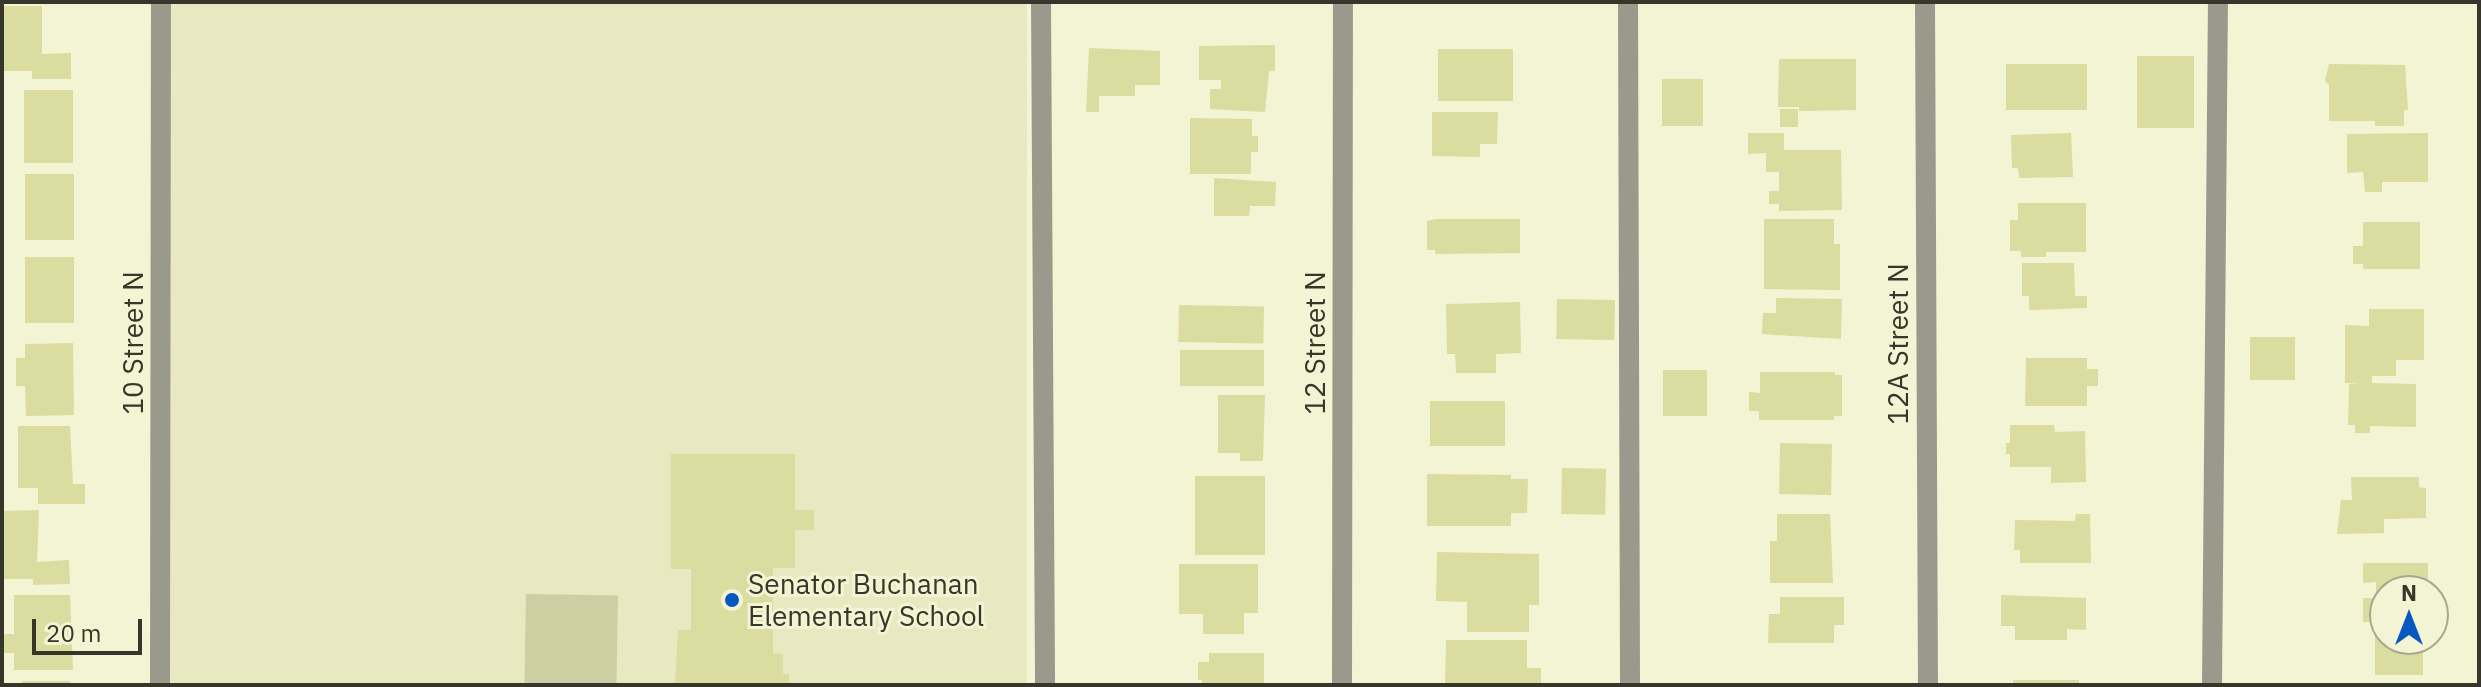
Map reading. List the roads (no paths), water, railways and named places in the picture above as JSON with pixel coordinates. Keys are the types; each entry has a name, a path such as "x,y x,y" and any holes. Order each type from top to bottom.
{"street":[{"name":"10 Street N","path":"160,685 161,2"},
{"path":"1041,2 1045,685"},
{"name":"12 Street N","path":"1342,685 1343,2"},
{"path":"1628,2 1630,685"},
{"name":"12A Street N","path":"1925,2 1928,685"},
{"path":"2212,685 2218,2"}],"place":[{"name":"Senator Buchanan Elementary School","path":"732,600"}]}
